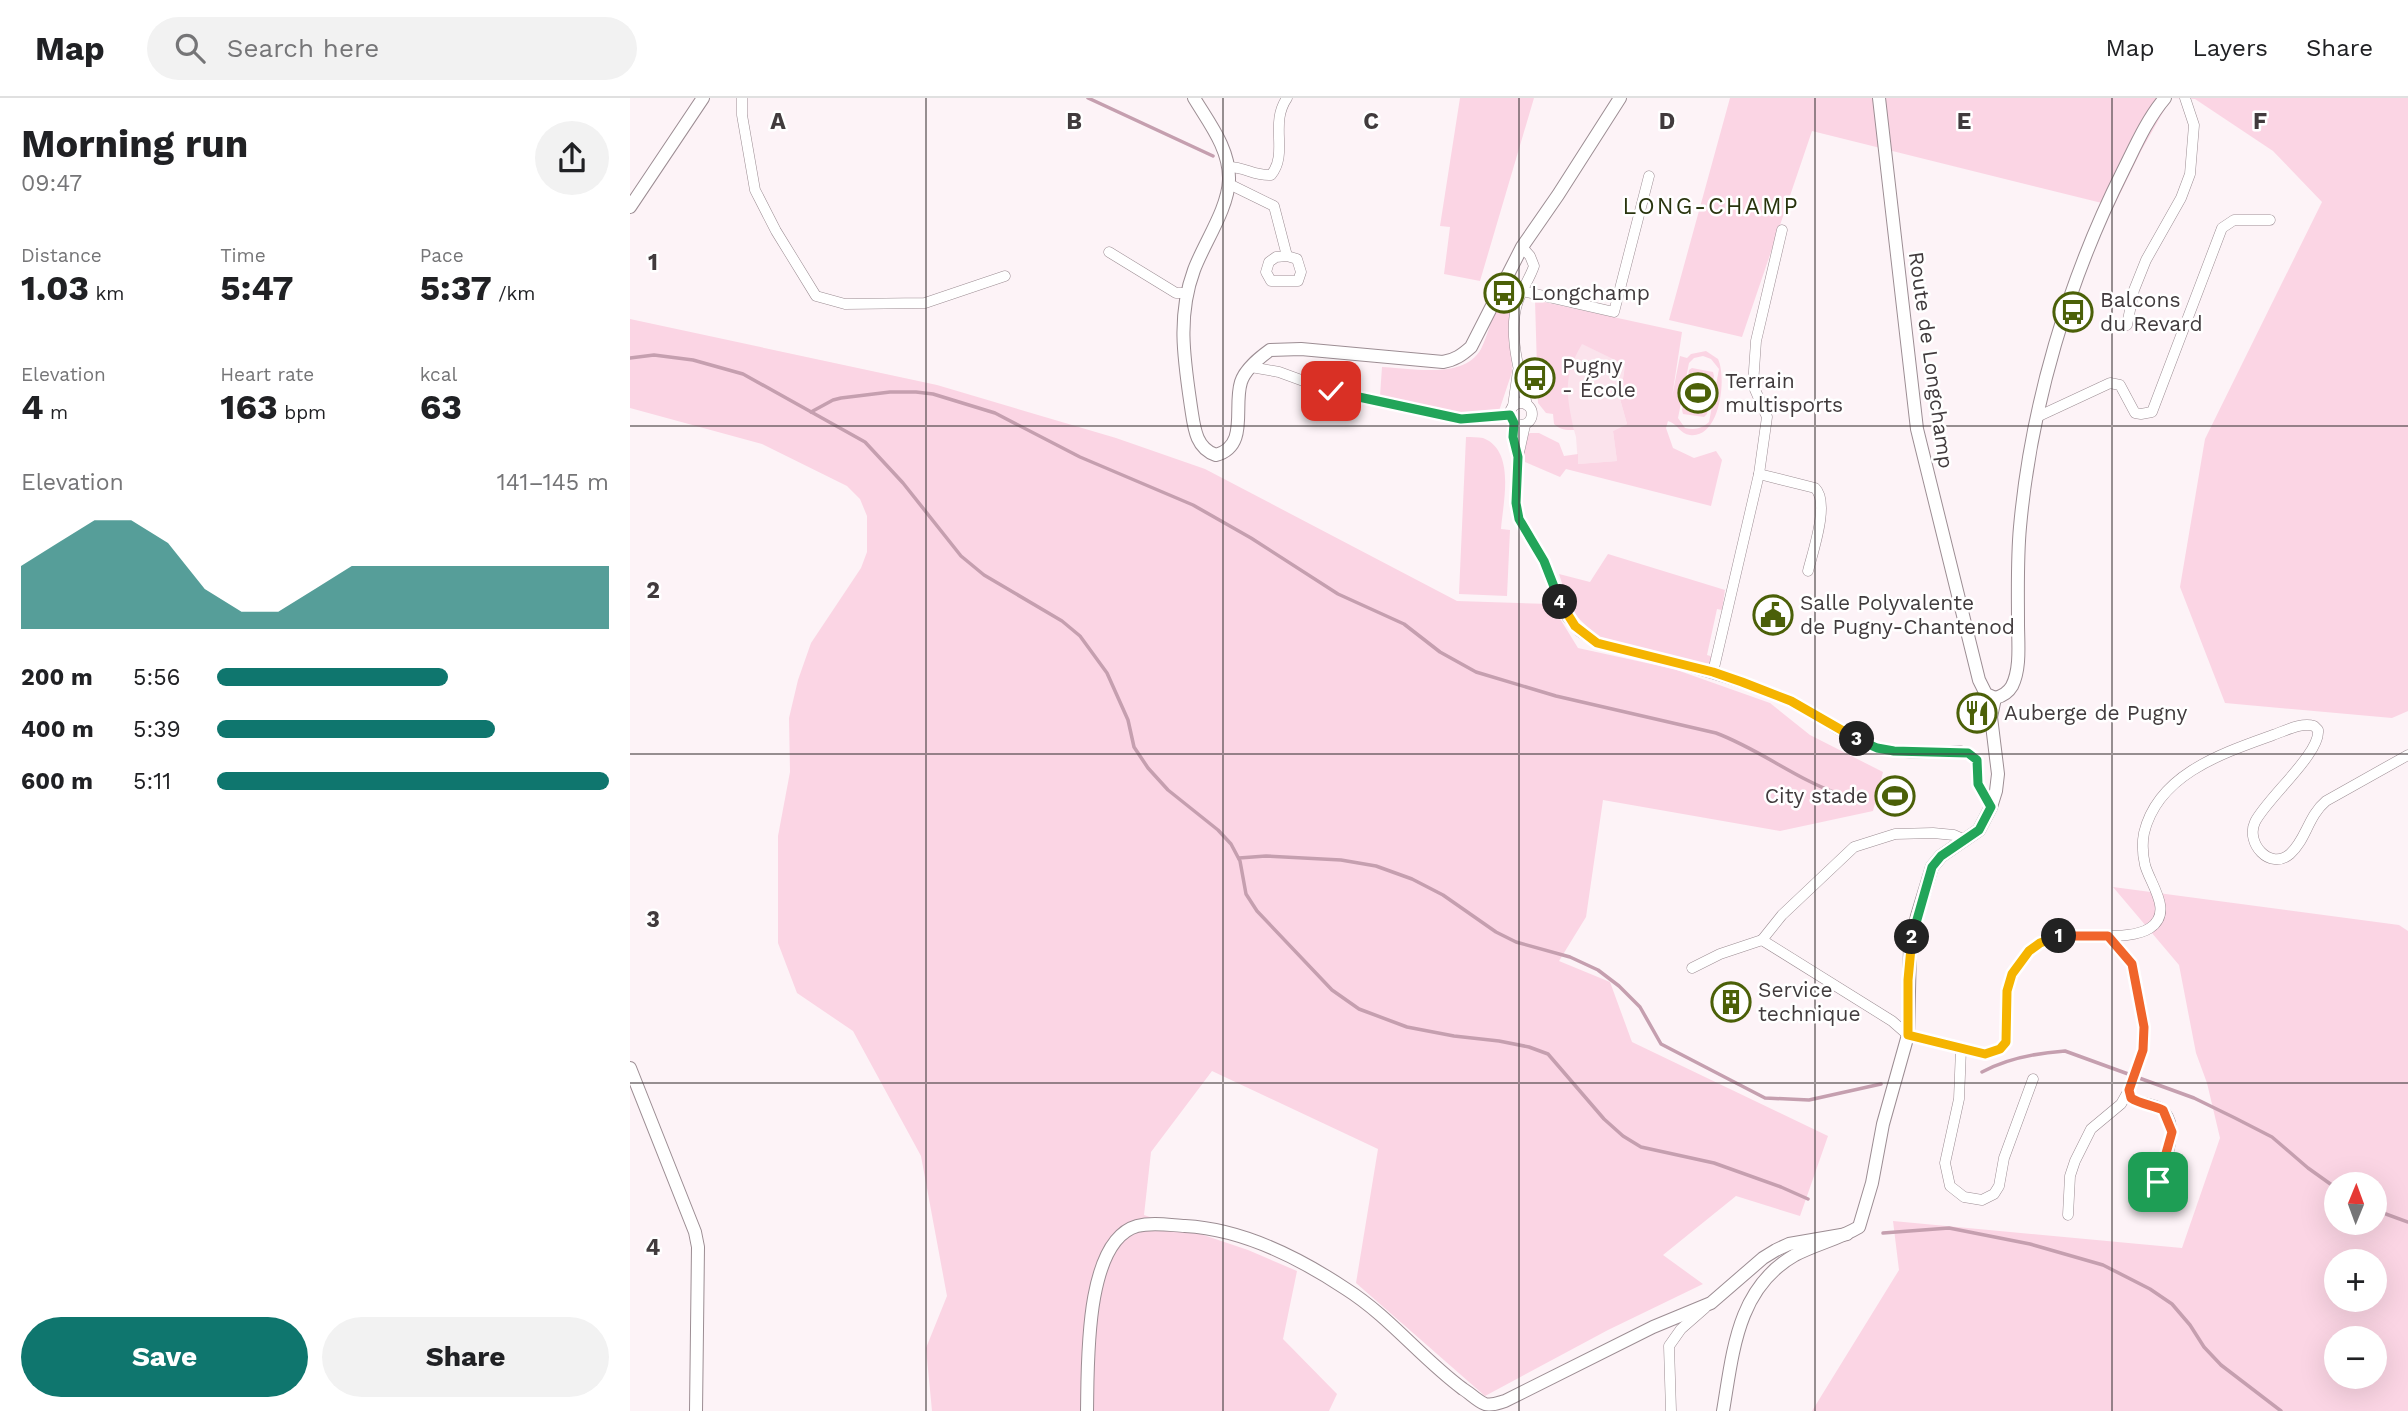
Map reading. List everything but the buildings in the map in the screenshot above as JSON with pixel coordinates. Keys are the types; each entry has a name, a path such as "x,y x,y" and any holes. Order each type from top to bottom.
{"street":[{"path":"630,207 703,98"},
{"path":"742,98 742,116 755,190 816,296 845,304 925,303 1005,276"},
{"path":"1194,98 1222,145 1229,167 1229,184 1224,201 1186,293 1182,346 1199,444 1209,453 1216,455 1222,454 1234,443 1238,428 1240,384 1251,367 1270,350 1443,362 1454,360 1471,347 1519,252 1620,98"},
{"path":"1229,167 1239,167 1259,176 1271,175 1278,166 1279,110 1287,98"},
{"name":"Route de Longchamp","path":"1879,98 1917,429 1979,680 1986,694 1995,698"},
{"path":"1723,1411 1738,1332 1749,1300 1771,1271 1797,1254 1859,1227 1872,1183 1883,1124 1908,1035 1910,948 1932,867 1941,856 1979,830 1991,807 1998,774 1992,717 1995,698 2003,696 2010,689 2017,663 2019,535 2024,490 2062,321 2106,205 2134,148 2165,98"},
{"path":"2127,325 2134,290 2146,260 2181,198 2190,174 2194,125 2185,98"},
{"path":"1522,291 1614,312 1649,176"},
{"path":"1229,184 1273,206 1287,256"},
{"path":"2039,416 2110,383 2120,385 2134,412 2152,412 2222,228 2234,220 2270,220"},
{"path":"1713,672 1759,474 1767,416 1753,385 1756,341 1782,230"},
{"path":"1109,252 1176,293 1186,293"},
{"path":"1251,367 1279,372 1331,391 1461,419 1515,417 1531,421 1533,414 1527,404 1518,367 1514,330 1517,303 1534,266 1530,256 1519,252"},
{"path":"1518,367 1515,417 1518,457 1516,503 1519,519 1544,561 1561,604 1575,626 1597,643 1713,672 1791,701 1877,748 1905,752 1968,753 1977,760 1978,784 1991,807"},
{"path":"1515,417 1520,403 1527,404"},
{"path":"1759,474 1815,488 1820,493 1822,509 1808,571"},
{"path":"1762,940 1892,1021 1908,1035 1992,1054 2006,1042 2009,983 2020,961 2040,943 2067,935 2131,934 2150,928 2157,920 2161,907 2160,899 2145,864 2144,833 2149,819 2165,794 2197,766 2301,726 2309,724 2318,730 2319,737 2313,749 2254,824 2252,833 2259,851 2266,856 2281,858 2289,855 2297,846 2314,814 2326,801 2408,755"},
{"path":"1692,968 1720,954 1762,940 1782,915 1815,887 1854,847 1895,834 1933,833 1954,835 1965,840"},
{"path":"2068,1215 2070,1176 2083,1144 2091,1129 2121,1104 2131,1086 2143,1050 2144,1027 2132,964 2108,936"},
{"path":"1961,1049 1959,1099 1945,1163 1950,1186 1964,1197 1982,1200 1994,1194 2033,1079"},
{"path":"630,1068 691,1222 698,1247 696,1411"},
{"path":"2131,1086 2131,1098 2163,1110 2172,1132 2158,1182 2143,1206"},
{"path":"1087,1411 1091,1324 1100,1269 1113,1243 1136,1227 1154,1224 1201,1227 1238,1235 1315,1270 1379,1312 1447,1377 1489,1408 1653,1327 1711,1303"},
{"path":"1671,1411 1669,1346 1681,1329 1763,1258 1776,1250 1801,1241 1847,1234"}],"shaded area":[{"path":"1460,98 1534,98 1480,281 1444,274 1450,227 1440,226"},
{"path":"1730,98 2171,98 2114,206 1812,131 1742,337 1669,320"},
{"path":"2171,98 2408,98 2408,711 2392,718 2225,703 2180,587 2205,439 2322,202 2273,151 2195,99"},
{"path":"1535,300 1682,332 1672,397 1680,356 1687,358 1691,354 1706,351 1718,359 1721,368 1719,406 1708,427 1700,434 1690,435 1668,421 1666,428 1673,448 1694,458 1716,451 1722,460 1711,506 1566,469 1560,477 1525,462 1522,440 1530,433 1539,433 1559,443 1564,456 1578,454 1578,464 1617,461 1613,431 1627,424 1620,399 1625,365 1582,344 1572,366 1568,386 1574,430 1556,426 1553,414 1546,413 1538,403","holes":["1703,356 1711,359 1719,369 1709,422 1698,428 1685,428 1678,418 1689,363 1694,358"]},
{"path":"1497,302 1510,308 1512,372 1499,411 1463,416 1380,396 1382,367 1450,369 1473,359 1481,349"},
{"path":"630,319 937,385 1116,438 1205,469 1457,601 1551,604 1578,648 1674,669 1770,703 1810,735 1883,772 1873,811 1780,831 1603,800 1586,917 1559,961 1610,982 1632,1042 1828,1136 1800,1216 1736,1196 1663,1255 1703,1284 1608,1330 1485,1396 1356,1283 1378,1149 1212,1071 1151,1152 1144,1215 1248,1250 1297,1271 1283,1339 1337,1394 1329,1411 932,1411 926,1348 947,1296 921,1156 853,1031 797,993 778,943 778,836 790,772 789,718 811,643 861,568 867,552 867,516 860,499 847,486 762,444 630,408"},
{"path":"1573,339 1625,365 1620,399 1627,424 1613,431 1617,461 1578,464 1576,437 1562,388"},
{"name":"Terrain multisports","path":"1692,368 1713,372 1714,376 1707,414 1704,417 1683,414 1682,410 1689,370"},
{"path":"1466,437 1483,438 1493,445 1504,465 1505,492 1501,529 1510,530 1507,596 1459,594"},
{"path":"1608,554 1725,590 1722,610 1717,609 1707,655 1714,657 1712,663 1705,664 1599,638 1571,611 1559,574 1590,582"},
{"name":"City stade","path":"1888,778 1909,782 1903,814 1881,811"},
{"path":"2113,887 2399,925 2408,931 2408,1411 1812,1411 1899,1270 1893,1221 2182,1248 2220,1138 2207,1083 2196,1053 2179,965"}],"waterway":[{"path":"1088,98 1213,156"},
{"path":"630,358 654,355 693,360 743,374 865,442 903,483 961,556 984,575 1062,621 1080,636 1107,673 1128,720 1134,747 1148,768 1168,790 1218,830 1231,844 1240,861 1246,894 1257,911 1332,990 1359,1009 1407,1027 1499,1041 1548,1054 1604,1119 1641,1147 1714,1163 1808,1199"},
{"path":"811,412 841,398 916,392 933,394 995,413 1080,457 1193,505 1251,538 1338,594 1404,624 1440,652 1476,672 1556,696 1716,733 1839,794"},
{"path":"1239,858 1266,856 1341,860 1376,866 1412,879 1443,895 1496,932 1516,942 1570,957 1598,970 1640,1007 1661,1044 1765,1098 1809,1100 1881,1084"},
{"path":"1982,1072 2022,1057 2065,1051 2194,1098 2235,1118 2272,1137 2324,1179"},
{"path":"2387,1214 2408,1222"},
{"path":"1883,1233 1949,1228 2030,1244 2103,1265 2150,1289 2172,1304 2221,1365 2281,1411"}],"place":[{"name":"Longchamp","path":"1504,293"},
{"name":"Balcons du Revard","path":"2073,312"},
{"name":"Pugny - École","path":"1535,378"},
{"name":"Terrain multisports","path":"1698,393"},
{"name":"Salle Polyvalente de Pugny-Chantenod","path":"1773,615"},
{"name":"Auberge de Pugny","path":"1977,713"},
{"name":"City stade","path":"1895,796"},
{"name":"Service technique","path":"1731,1002"}],"district":[{"name":"LONG-CHAMP","path":"1711,206"}],"route":[{"path":"1331,391 1461,419 1510,415 1514,423 1513,437 1518,457 1516,503 1519,519 1544,561 1567,617 1597,643 1713,672 1770,693 1791,701 1861,742 1877,748 1905,752 1961,751 1974,756 1978,762 1978,784 1991,807 1979,830 1941,856 1932,867 1910,948 1908,1035 1928,1042 1992,1054 2006,1042 2009,983 2020,961 2029,951 2053,937 2108,936 2132,964 2144,1027 2143,1050 2129,1090 2131,1098 2163,1110 2172,1132 2165,1165 2158,1182"}]}
